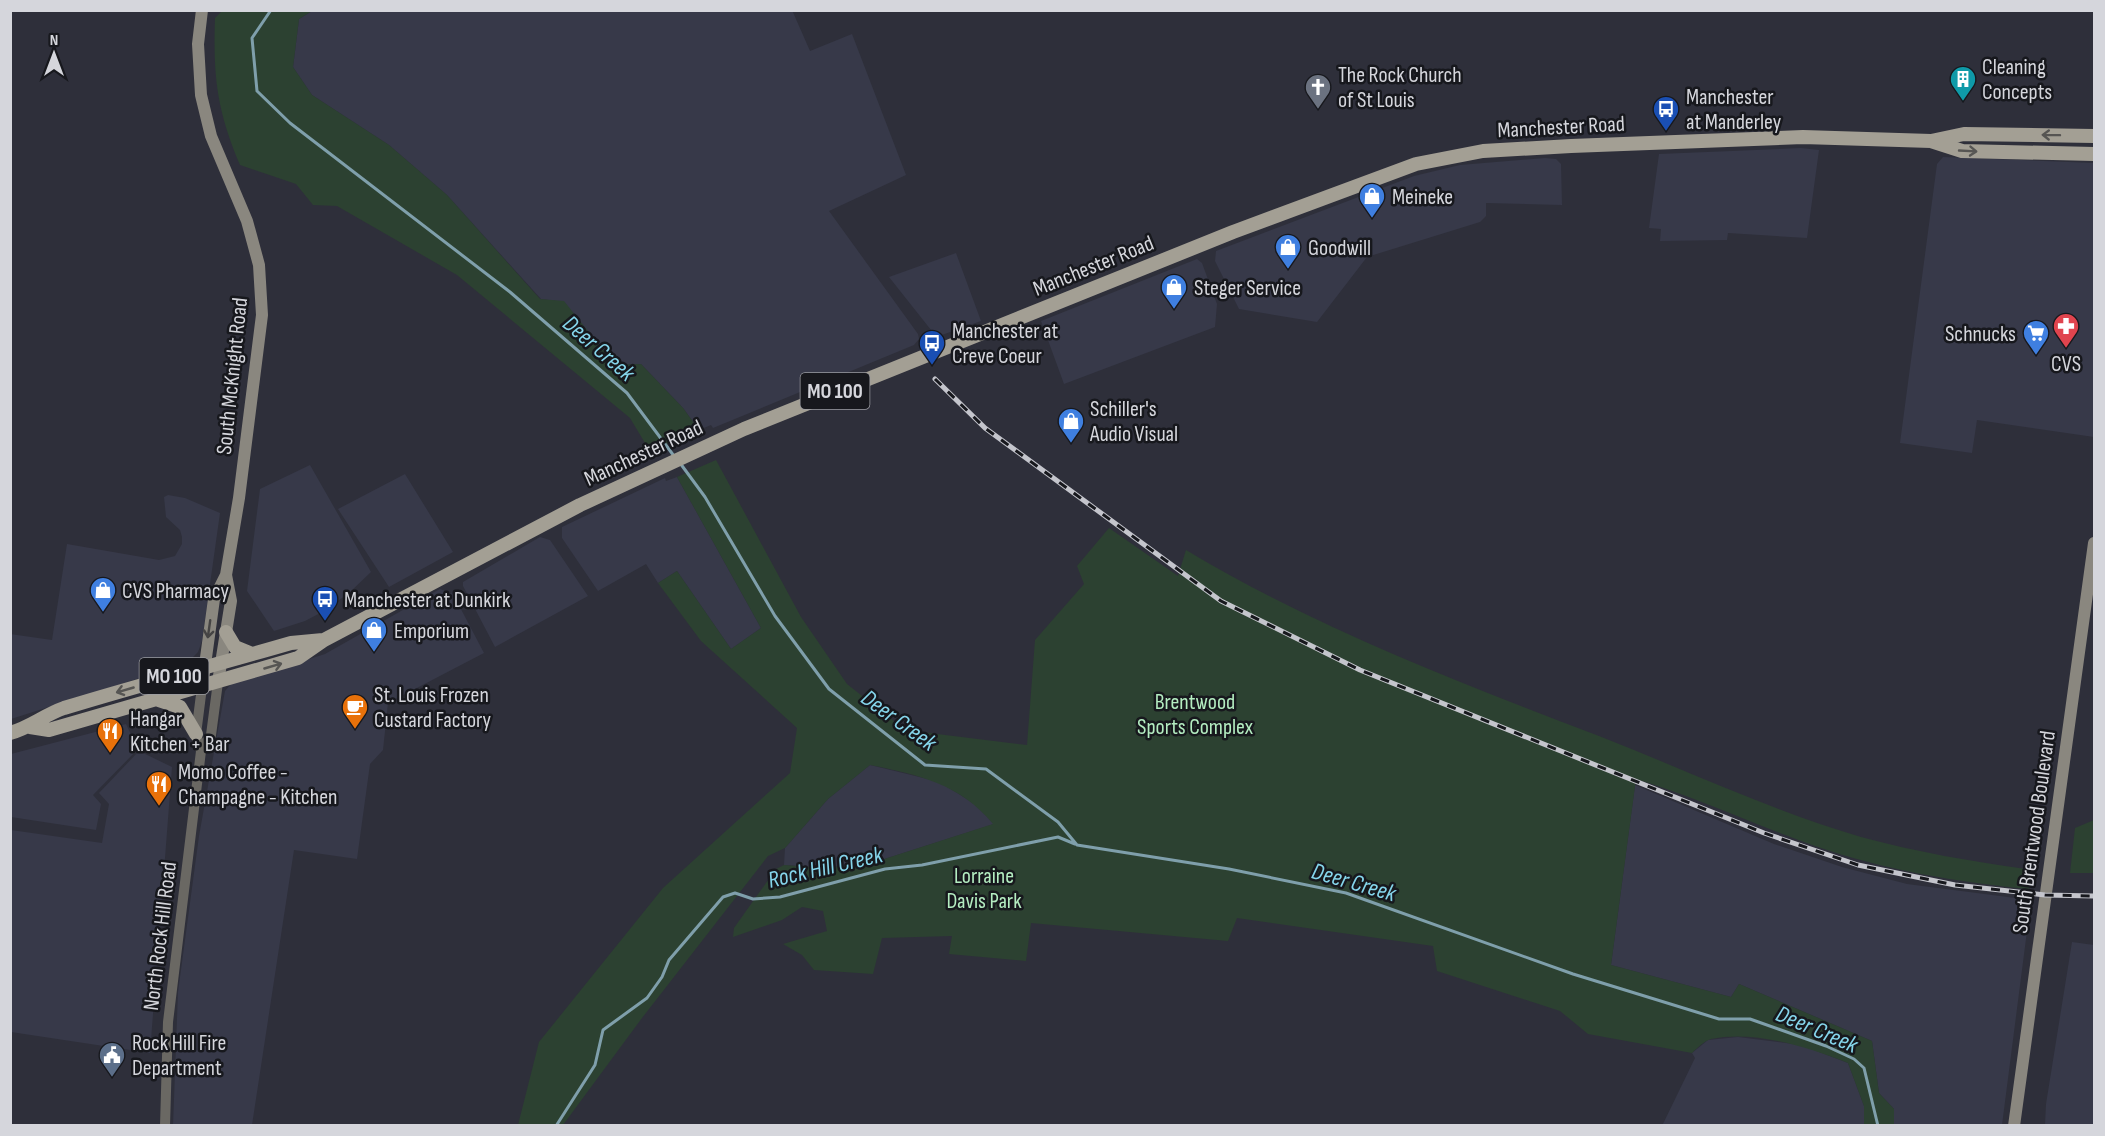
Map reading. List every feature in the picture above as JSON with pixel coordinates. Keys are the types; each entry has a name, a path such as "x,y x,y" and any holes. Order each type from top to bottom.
{"main road":[{"name":"South McKnight Road","path":"202,10 198,44 201,95 211,136 247,221 259,265 262,315 239,498 225,575 214,599 202,687"},
{"name":"Manchester Road","path":"30,727 49,730 298,658 324,640 572,509 718,440 900,364 1305,204 1380,176 1437,159 1509,149 1685,141 1803,137 1931,141 1964,134 2094,136"},
{"name":"Manchester Road","path":"1931,141 1962,151 2093,154"},
{"name":"South Brentwood Boulevard","path":"2014,1125 2094,543"},
{"name":"South McKnight Road","path":"218,682 231,601 225,575"},
{"path":"226,632 235,647 252,654"},
{"name":"Manchester Road","path":"10,733 30,727 45,714 291,643 324,640"},
{"path":"157,700 180,707 196,734"}],"street":[{"name":"North Rock Hill Road","path":"201,751 211,735 218,682"},
{"name":"North Rock Hill Road","path":"165,1125 168,1022 201,751 196,734 202,687"}],"shaded area":[{"path":"792,10 810,51 852,34 906,175 829,211 918,334 919,339 914,345 713,428 711,425 699,430 683,408 641,364 615,365 564,302 541,299 447,195 389,145 312,95 293,67 299,19 312,11"},
{"path":"1801,148 1819,150 1807,238 1728,233 1727,240 1660,241 1661,229 1649,228 1659,154"},
{"path":"1943,157 2094,163 2094,437 1977,420 1972,453 1900,443 1937,164"},
{"path":"1556,159 1561,164 1562,205 1486,203 1486,216 1480,222 1367,257 1317,322 1239,309 1215,261 1216,251 1414,176 1460,165"},
{"path":"956,253 981,321 939,336 935,335 889,277"},
{"path":"1197,259 1202,263 1217,304 1215,327 1064,384 1041,321"},
{"path":"310,465 371,572 349,593 324,611 305,621 274,631 247,591 260,489"},
{"path":"405,474 453,552 389,587 338,509"},
{"path":"677,477 761,628 731,649 677,571 658,583 646,564 598,591 562,538 562,527 665,478 666,481"},
{"path":"168,495 185,498 220,513 202,641 198,652 187,663 11,719 10,634 52,640 67,544 159,560 175,556 182,544 182,537 180,530 166,517 164,497"},
{"path":"540,537 550,540 588,596 495,647 463,582"},
{"path":"440,589 453,594 484,653 388,703 383,750 370,764 357,859 294,850 252,1125 173,1126 178,992 199,836 225,691 231,684 325,654"},
{"path":"126,724 138,749 93,795 101,804 96,830 11,817 11,754"},
{"path":"139,751 172,767 150,1053 11,1032 11,830 102,843 109,804 99,793"},
{"path":"870,765 940,782 976,805 994,824 872,863 824,868 784,865 785,848 828,799"},
{"path":"1635,785 1774,844 1842,867 1907,884 2031,900 2002,1125 1894,1125 1894,1109 1879,1093 1872,1041 1739,984 1731,997 1611,965"},
{"path":"2072,942 2094,945 2094,1125 2045,1125 2046,1104"},
{"path":"1738,1037 1801,1045 1848,1063 1864,1106 1864,1125 1662,1126 1695,1058 1692,1053 1708,1040"}],"green space":[{"path":"222,11 312,11 299,19 293,67 312,95 389,145 447,195 540,299 564,301 615,365 641,364 683,408 699,430 652,450 648,448 630,418 457,275 337,206 313,205 296,184 240,165 221,110 216,76 215,18"},
{"path":"716,460 801,617 847,684 905,730 1027,745 1035,640 1084,584 1077,566 1109,528 1178,576 1186,550 1235,578 1337,629 1441,674 1762,803 1828,827 1923,852 2026,869 2031,873 2029,889 1948,879 1867,862 1815,846 1636,779 1611,965 1731,997 1739,984 1872,1041 1879,1093 1894,1109 1894,1125 1864,1125 1864,1106 1848,1063 1816,1051 1763,1038 1711,1039 1692,1053 1588,1034 1560,1011 1437,971 1433,946 1237,918 1228,941 1031,923 1026,961 949,954 952,936 882,938 873,974 814,970 802,955 783,944 827,931 823,911 802,907 782,920 733,937 734,928 776,869 784,865 824,868 872,863 993,824 967,799 938,783 870,765 828,799 785,848 768,856 642,1018 563,1125 518,1125 539,1042 663,888 790,773 797,728 701,641 658,583 677,571 731,649 761,628 677,477"},
{"path":"2094,820 2094,873 2070,873 2075,828"}],"waterway":[{"name":"Deer Creek","path":"271,10 252,38 257,91 290,123 510,292 627,393 674,456"},
{"name":"Deer Creek","path":"680,463 705,497 775,616 829,689 925,765 986,769 1058,822 1077,845 1229,869 1346,893 1573,974 1719,1019 1750,1019 1826,1046 1854,1059 1864,1068 1878,1126"},
{"name":"Rock Hill Creek","path":"556,1126 595,1065 603,1030 647,998 662,977 669,960 723,897 735,893 753,899 780,897 885,869 922,865 1058,837 1075,844"}],"railway":[{"path":"935,379 985,428 1221,601 1360,670 1764,833 1858,865 1955,885 2045,895 2094,896"}],"place":[{"name":"Cleaning Concepts","path":"1963,102"},
{"name":"The Rock Church of St Louis","path":"1318,110"},
{"name":"Manchester at Manderley","path":"1666,132"},
{"name":"Meineke","path":"1372,219"},
{"name":"Goodwill","path":"1288,270"},
{"name":"Steger Service","path":"1174,310"},
{"name":"CVS","path":"2066,349"},
{"name":"Schnucks","path":"2036,356"},
{"name":"Manchester at Creve Coeur","path":"932,366"},
{"name":"Schiller's Audio Visual","path":"1071,444"},
{"name":"CVS Pharmacy","path":"103,613"},
{"name":"Manchester at Dunkirk","path":"325,622"},
{"name":"Emporium","path":"374,653"},
{"name":"St. Louis Frozen Custard Factory","path":"355,730"},
{"name":"Hangar Kitchen + Bar","path":"110,754"},
{"name":"Momo Coffee - Champagne - Kitchen","path":"159,807"},
{"name":"Rock Hill Fire Department","path":"112,1078"}],"park label":[{"name":"Brentwood Sports Complex","path":"1195,714"},
{"name":"Lorraine Davis Park","path":"984,888"}]}
